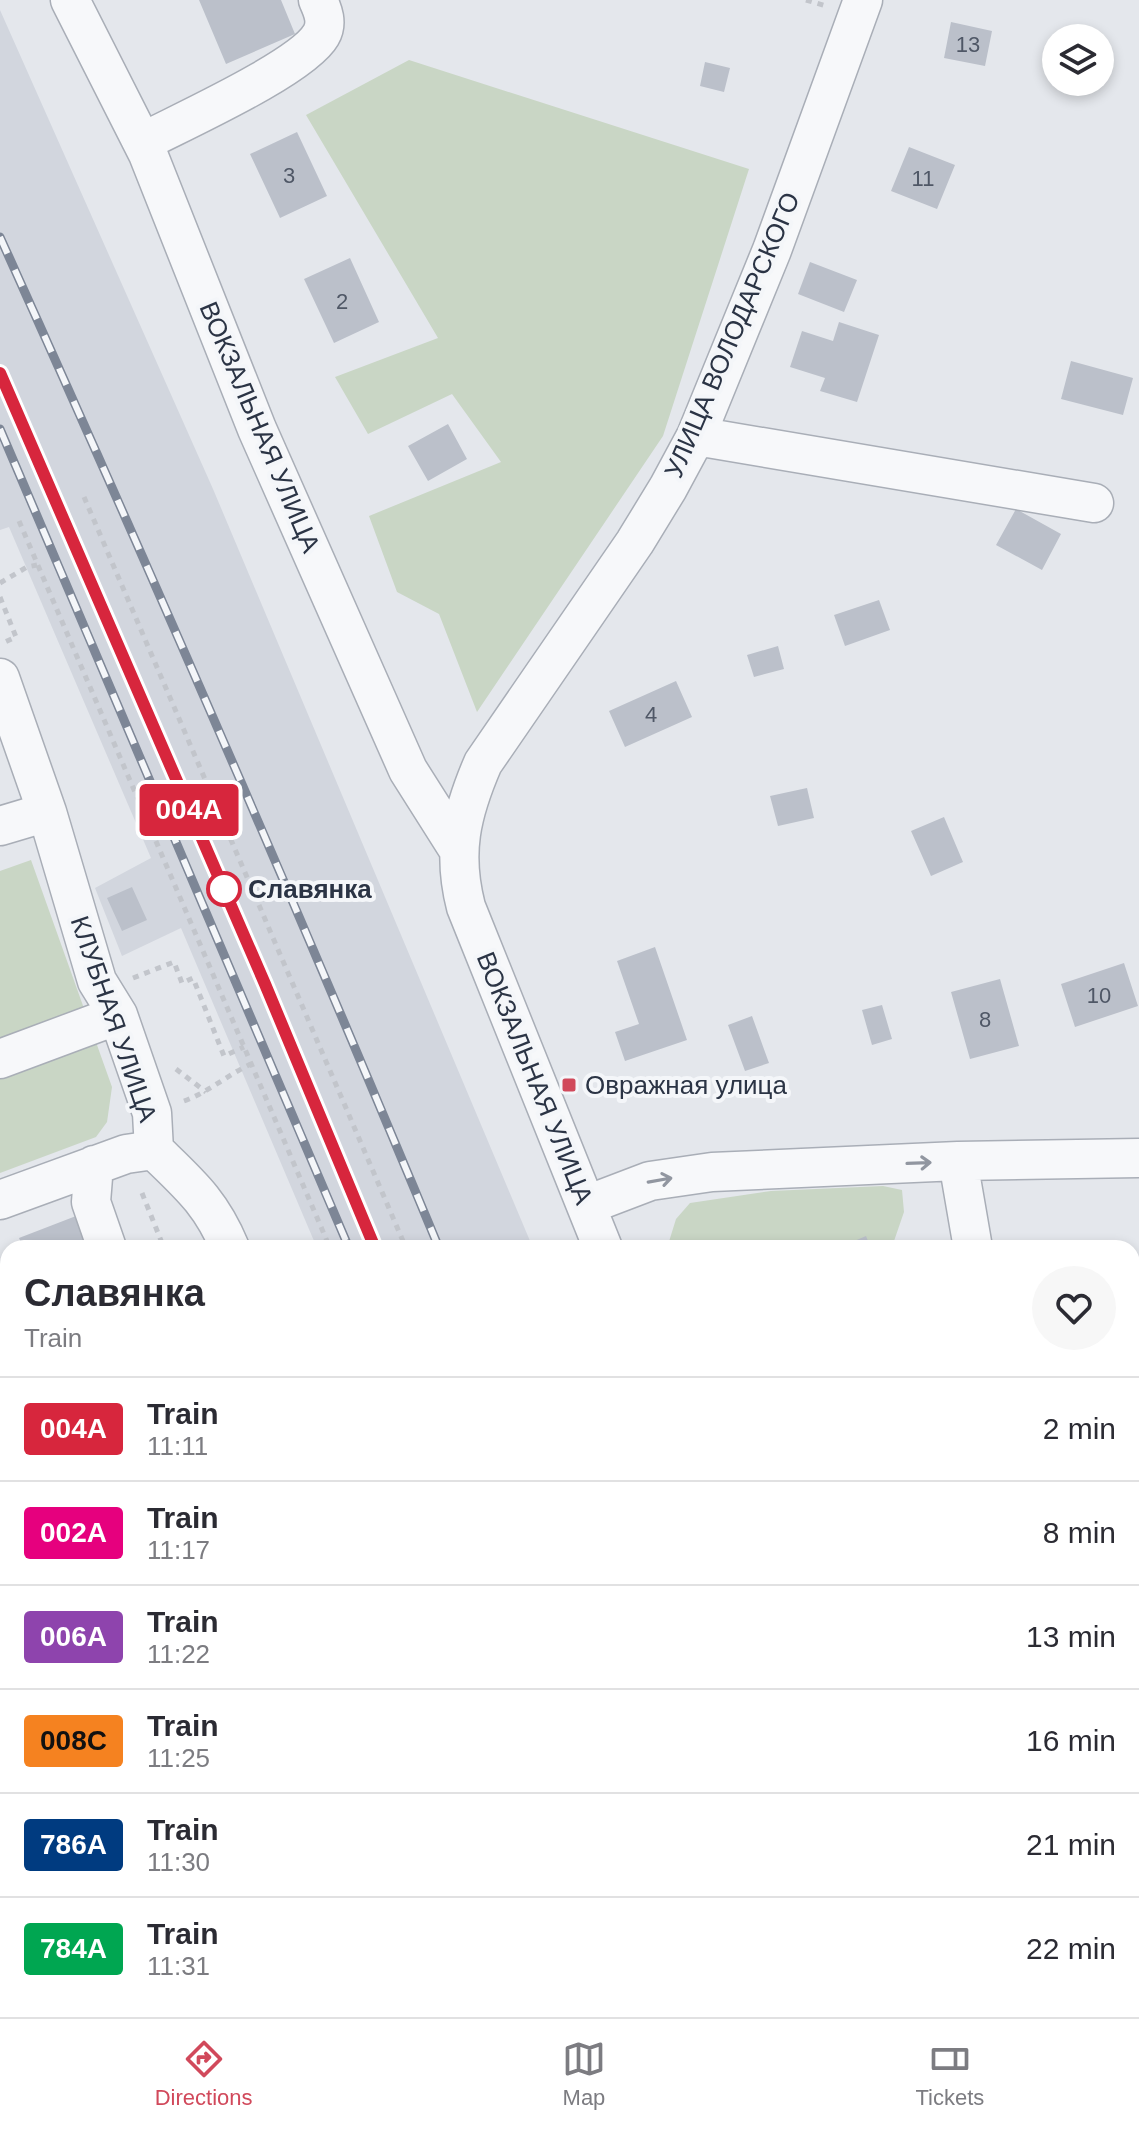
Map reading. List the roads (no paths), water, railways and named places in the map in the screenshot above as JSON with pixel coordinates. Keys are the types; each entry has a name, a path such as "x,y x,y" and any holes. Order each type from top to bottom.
{"street":[{"name":"ВОКЗАЛЬНАЯ УЛИЦА","path":"70,0 143,142 257,429 408,770 458,849"},
{"path":"143,142 291,65 321,35 325,17 318,0"},
{"name":"УЛИЦА ВОЛОДАРСКОГО","path":"466,907 458,878 458,849 466,804 483,763 635,542 696,436 772,250 863,0"},
{"path":"696,436 1094,503"},
{"name":"КЛУБНАЯ УЛИЦА","path":"0,678 47,812 97,981 122,998 152,1113 154,1150 198,1191 219,1221 227,1240"},
{"path":"0,826 47,812"},
{"name":"ВОКЗАЛЬНАЯ УЛИЦА","path":"466,907 600,1240"},
{"path":"0,1059 122,998"},
{"path":"0,1200 126,1154 154,1150"},
{"path":"587,1205 650,1181 712,1172 958,1161 1139,1158"},
{"path":"958,1161 972,1240"},
{"path":"94,1165 91,1202 104,1240"}],"railway":[{"path":"0,237 223,741 436,1240"},
{"path":"0,373 265,984 372,1240"},
{"path":"0,429 346,1240"}],"train":[{"name":"004А","path":"0,373 265,984 372,1240"}],"place":[{"name":"Славянка","path":"224,889"},
{"name":"Овражная улица","path":"569,1085"}]}
